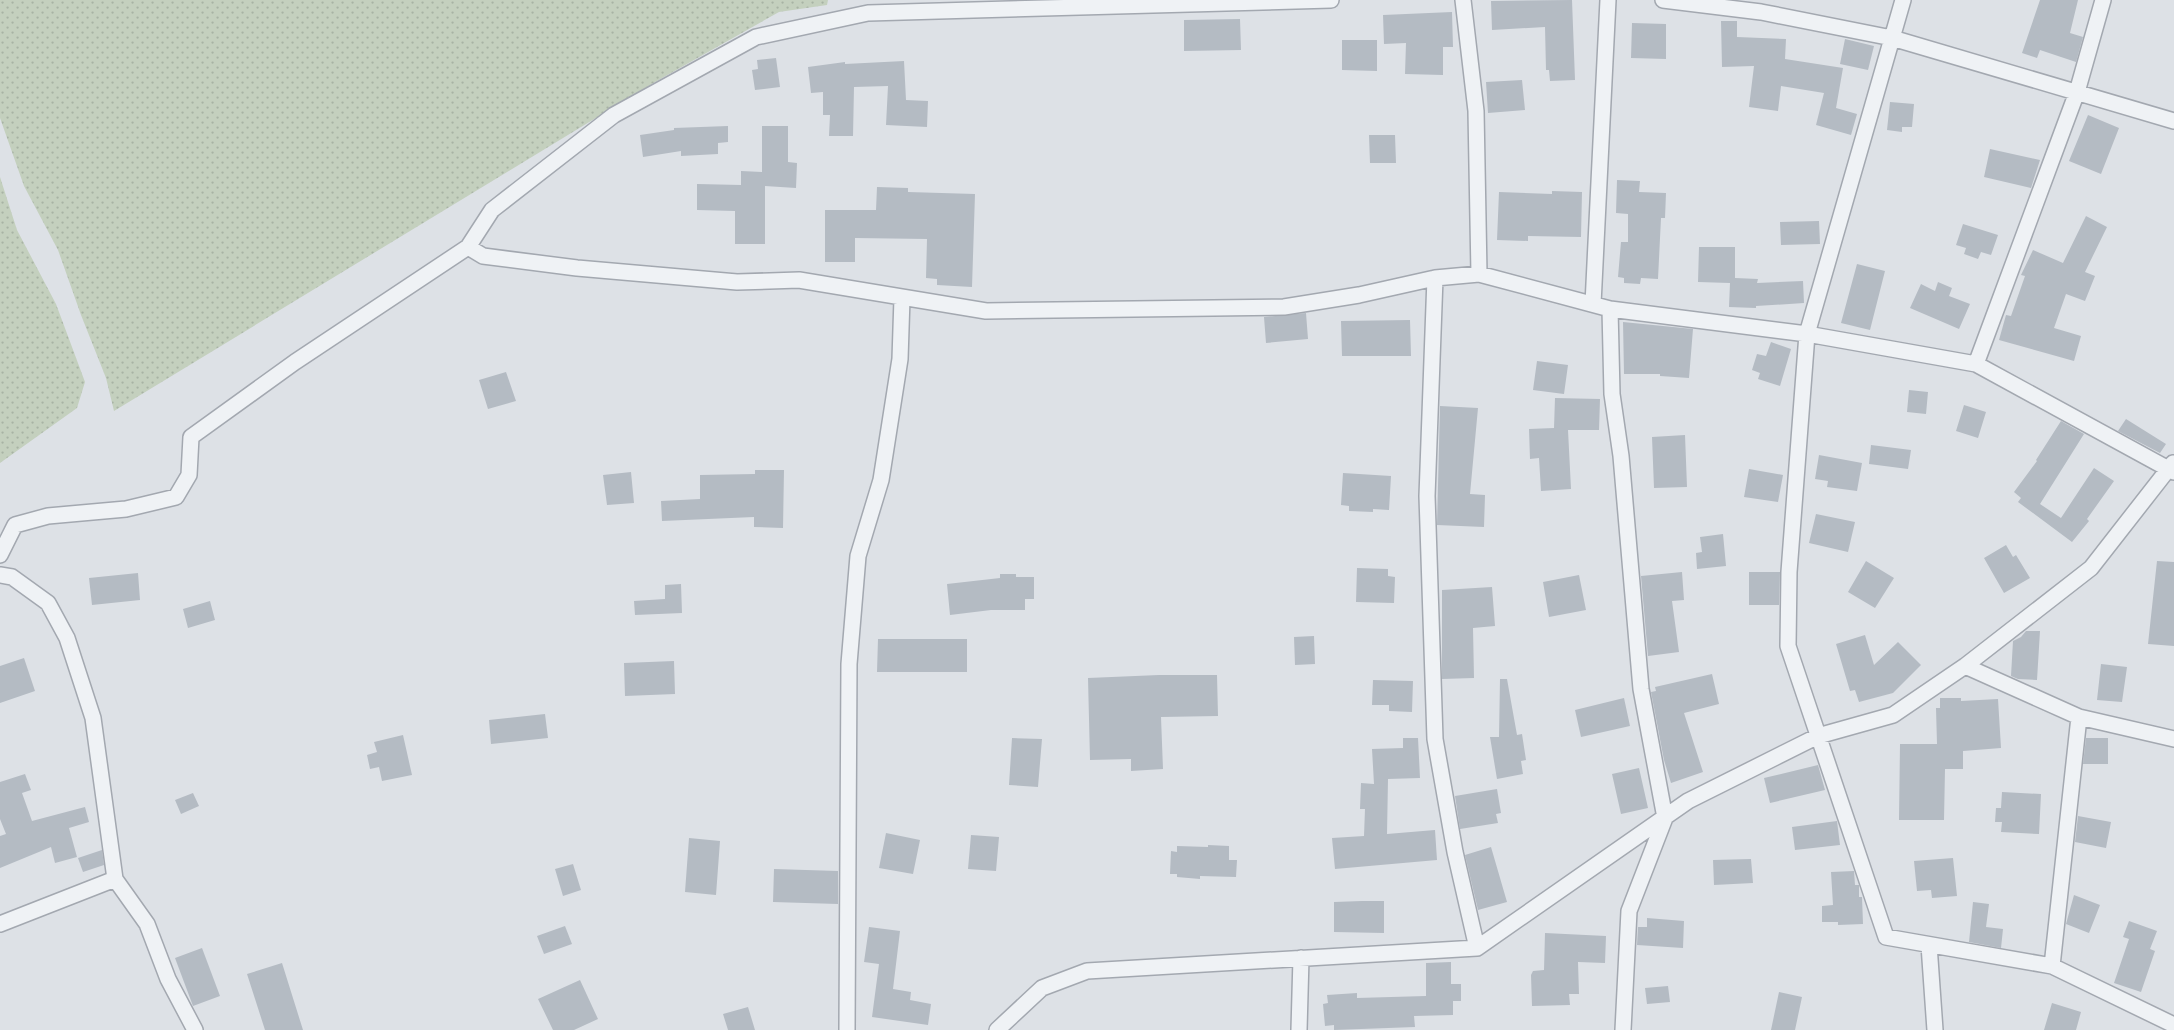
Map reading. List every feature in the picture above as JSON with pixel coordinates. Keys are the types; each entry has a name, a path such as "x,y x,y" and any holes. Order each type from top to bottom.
{"street":[{"path":"0,555 15,526 48,516 126,509 176,497 189,475 191,437 302,357 468,247 492,210 614,115 756,37 867,6 1331,0"},
{"path":"1463,0 1476,111 1479,274"},
{"path":"1593,304 1608,0"},
{"path":"1663,0 1761,12 1892,38 2174,121"},
{"path":"1903,0 1807,334 1789,572 1788,646 1886,937 2052,966 2174,1025"},
{"path":"1976,364 2077,92 2103,0"},
{"path":"468,247 484,256 577,268 738,282 799,280 986,311 1284,307 1359,295 1435,278 1479,274 1610,309 1807,334 1976,364 2172,468 2091,568 1965,666 1893,715 1818,736 1688,801 1477,948 1087,971 1042,988 997,1030"},
{"path":"1435,278 1427,496 1435,739 1456,852 1477,948"},
{"path":"847,1030 849,664 858,556 881,480 900,359 902,298"},
{"path":"1610,309 1612,394 1621,456 1641,689 1665,818 1629,911 1623,1030"},
{"path":"0,575 12,577 48,603 67,638 93,718 115,879 147,924 168,980 195,1030"},
{"path":"1965,666 2079,717 2174,739"},
{"path":"2052,966 2079,717"},
{"path":"0,924 115,879"},
{"path":"1928,945 1935,1030"},
{"path":"1299,1030 1301,958"}],"green space":[{"path":"0,0 828,0 827,5 779,12 655,82 114,411 106,378 58,250 24,186 0,118"},
{"path":"0,177 17,230 56,304 85,382 77,408 0,463"}],"building":[{"path":"1572,0 1575,80 1550,81 1549,70 1546,70 1545,27 1492,30 1491,1"},
{"path":"2040,0 2078,0 2070,33 2083,37 2076,62 2040,50 2037,58 2022,53"},
{"path":"1452,12 1453,47 1443,47 1443,75 1405,74 1406,43 1384,44 1383,15"},
{"path":"1240,19 1241,50 1184,51 1184,20"},
{"path":"1721,21 1737,21 1737,37 1786,39 1785,59 1843,68 1836,108 1857,114 1851,135 1816,125 1824,93 1781,86 1778,111 1749,107 1754,66 1722,67"},
{"path":"1632,23 1666,24 1666,59 1631,58"},
{"path":"1845,39 1874,46 1868,70 1840,64"},
{"path":"1342,40 1377,40 1377,71 1342,70"},
{"path":"776,58 780,87 755,90 752,70 758,69 757,60"},
{"path":"904,61 906,100 928,101 927,127 886,125 888,86 854,87 853,136 829,136 830,115 823,115 823,92 811,93 808,67 845,62 845,64"},
{"path":"1522,80 1525,110 1488,113 1486,82"},
{"path":"1890,102 1914,104 1912,127 1902,127 1902,132 1887,130"},
{"path":"2088,115 2119,128 2101,174 2069,161"},
{"path":"728,126 728,142 718,143 718,154 681,156 681,151 643,157 640,135 674,130 674,128"},
{"path":"762,126 788,126 788,162 797,163 796,188 765,186 765,244 735,244 735,211 697,210 697,184 741,185 741,171 762,172"},
{"path":"1369,135 1395,135 1396,163 1370,163"},
{"path":"1990,149 2040,160 2031,188 1984,177"},
{"path":"1617,180 1640,181 1639,192 1666,193 1665,218 1661,218 1658,279 1641,278 1640,284 1624,283 1624,278 1618,277 1621,242 1628,242 1628,214 1616,213"},
{"path":"877,187 908,188 908,192 975,194 972,287 937,285 937,279 926,278 927,239 855,238 855,262 825,262 825,210 876,210"},
{"path":"1552,191 1582,192 1581,237 1528,236 1528,241 1497,240 1499,192 1552,194"},
{"path":"2086,216 2107,227 2085,272 2095,276 2085,301 2066,294 2054,328 2081,336 2074,361 1999,340 2006,315 2011,316 2025,276 2021,275 2033,250 2063,263"},
{"path":"1819,221 1820,244 1781,245 1780,222"},
{"path":"1963,224 1998,235 1991,255 1981,252 1978,259 1964,254 1966,248 1956,245"},
{"path":"1699,247 1735,247 1735,278 1758,279 1757,283 1803,281 1804,303 1756,306 1756,308 1729,307 1730,283 1698,282"},
{"path":"1857,264 1885,271 1870,330 1841,323"},
{"path":"1938,282 1952,288 1949,296 1970,304 1959,329 1910,308 1921,284 1935,291"},
{"path":"1306,313 1308,339 1266,343 1264,317"},
{"path":"1410,320 1411,356 1342,356 1341,321"},
{"path":"1623,322 1693,329 1689,378 1660,376 1660,374 1624,374"},
{"path":"1771,342 1791,349 1780,386 1758,379 1760,373 1752,370 1757,354 1766,356"},
{"path":"1537,361 1568,365 1564,394 1533,390"},
{"path":"506,372 516,401 488,409 479,380"},
{"path":"1909,390 1928,392 1926,414 1907,412"},
{"path":"1555,398 1600,399 1599,430 1568,430 1571,489 1541,491 1539,458 1530,459 1529,429 1554,428"},
{"path":"1964,405 1986,412 1978,438 1956,431"},
{"path":"1440,406 1478,408 1470,494 1485,495 1484,527 1437,525"},
{"path":"2126,419 2166,444 2160,453 2118,431"},
{"path":"2061,421 2084,434 2040,504 2061,518 2094,468 2114,481 2087,519 2089,521 2072,542 2018,502 2021,498 2014,492 2037,461"},
{"path":"1685,435 1687,487 1654,488 1652,437"},
{"path":"1871,445 1911,450 1908,469 1869,464"},
{"path":"1819,455 1862,463 1857,491 1827,487 1828,481 1815,479"},
{"path":"1749,469 1783,475 1778,502 1744,497"},
{"path":"755,470 784,470 783,528 754,527 754,517 662,521 661,501 700,499 700,475 755,474"},
{"path":"631,472 634,503 607,505 603,475"},
{"path":"1343,473 1391,476 1389,510 1373,509 1373,512 1349,511 1349,506 1341,505"},
{"path":"1816,514 1855,522 1848,552 1809,543"},
{"path":"1723,534 1726,566 1697,569 1696,553 1702,552 1700,537"},
{"path":"2006,545 2013,557 2016,555 2030,578 2004,593 1984,558"},
{"path":"1866,561 1894,578 1875,608 1848,592"},
{"path":"2157,561 2174,562 2174,646 2148,644"},
{"path":"1357,568 1388,569 1388,576 1395,577 1394,603 1356,602"},
{"path":"1682,572 1684,600 1672,601 1679,652 1648,656 1641,576"},
{"path":"1749,572 1780,572 1779,605 1749,605"},
{"path":"138,573 140,600 92,605 89,578"},
{"path":"1000,574 1016,574 1016,577 1034,577 1034,599 1025,599 1025,610 991,610 950,615 947,584 1000,578"},
{"path":"1579,575 1586,610 1549,617 1543,582"},
{"path":"681,584 682,613 635,615 634,601 665,599 665,585"},
{"path":"1492,587 1495,626 1473,628 1474,678 1442,679 1442,590"},
{"path":"210,601 215,620 188,628 183,609"},
{"path":"2026,631 2040,631 2037,680 2018,679 2011,676 2013,641 2021,637"},
{"path":"1865,635 1874,665 1898,642 1921,665 1893,693 1859,702 1855,690 1850,691 1836,644"},
{"path":"1314,636 1315,664 1295,665 1294,637"},
{"path":"878,639 967,639 967,672 877,672"},
{"path":"24,658 35,691 0,703 0,666"},
{"path":"674,661 675,694 625,696 624,663"},
{"path":"2101,664 2127,667 2122,702 2097,700"},
{"path":"1712,674 1719,704 1684,713 1703,772 1671,783 1664,760 1651,692 1656,691 1655,687"},
{"path":"1217,675 1218,716 1161,717 1163,769 1131,771 1131,759 1090,760 1088,678"},
{"path":"1500,679 1507,679 1517,735 1522,734 1526,760 1521,761 1523,774 1497,779 1490,737 1499,737"},
{"path":"1373,680 1413,681 1412,712 1389,711 1389,705 1372,705"},
{"path":"1624,698 1630,726 1581,737 1575,710"},
{"path":"1940,698 1961,698 1961,701 1998,699 2001,748 1963,751 1963,769 1945,769 1944,820 1899,820 1900,744 1937,744 1936,708 1940,708"},
{"path":"545,714 548,738 491,744 489,720"},
{"path":"403,735 412,775 382,781 379,767 370,769 367,755 377,752 374,742"},
{"path":"1012,738 1042,739 1038,787 1009,785"},
{"path":"1403,738 1418,738 1420,778 1388,779 1387,834 1435,830 1437,860 1335,869 1332,838 1364,836 1365,809 1360,809 1361,783 1374,784 1372,749 1403,748"},
{"path":"2086,738 2108,738 2108,764 2083,764"},
{"path":"1818,765 1825,790 1770,803 1764,778"},
{"path":"1639,768 1648,808 1621,814 1612,774"},
{"path":"25,774 31,790 22,793 32,821 85,807 89,822 69,828 77,857 55,863 51,847 0,868 0,836 6,834 0,819 0,782"},
{"path":"1497,789 1501,813 1496,814 1498,823 1460,829 1455,796"},
{"path":"2002,792 2041,794 2039,834 2001,832 2002,822 1995,822 1996,808 2001,808"},
{"path":"193,793 199,806 181,814 175,800"},
{"path":"2078,816 2111,822 2106,848 2075,842"},
{"path":"1837,821 1840,845 1795,850 1792,827"},
{"path":"886,833 920,840 913,874 879,868"},
{"path":"971,835 999,837 996,871 968,869"},
{"path":"689,838 720,841 716,895 685,892"},
{"path":"1208,845 1229,846 1229,860 1237,860 1236,877 1200,876 1200,879 1177,877 1177,874 1170,874 1171,851 1177,852 1177,846 1208,847"},
{"path":"1491,847 1507,902 1478,910 1465,855"},
{"path":"102,850 104,865 83,872 78,858"},
{"path":"1953,858 1957,896 1932,898 1931,890 1917,891 1914,861"},
{"path":"1751,859 1753,883 1714,885 1713,860"},
{"path":"573,864 581,890 563,896 555,869"},
{"path":"774,869 838,871 838,904 773,902"},
{"path":"1854,871 1855,885 1859,885 1859,897 1862,897 1863,924 1838,925 1838,922 1822,922 1822,906 1833,905 1831,872"},
{"path":"2074,895 2100,905 2089,933 2066,924"},
{"path":"1384,901 1384,933 1334,932 1334,902"},
{"path":"1973,902 1989,904 1986,927 2003,929 2001,948 1969,942"},
{"path":"1647,918 1684,921 1683,948 1637,945 1638,927 1647,927"},
{"path":"2129,921 2157,931 2150,949 2155,951 2141,992 2114,983 2129,939 2123,937"},
{"path":"565,926 572,944 544,954 537,936"},
{"path":"869,927 900,931 893,989 911,992 910,1000 931,1004 928,1025 872,1017 879,964 864,962"},
{"path":"1545,933 1606,936 1605,963 1578,962 1579,994 1569,994 1570,1005 1532,1006 1531,975 1533,971 1544,970"},
{"path":"202,948 220,996 193,1006 175,958"},
{"path":"1451,962 1451,984 1461,984 1461,1001 1453,1001 1453,1015 1414,1016 1415,1027 1334,1030 1334,1025 1325,1026 1323,1004 1328,1003 1327,995 1357,993 1357,998 1426,996 1426,963"},
{"path":"282,963 303,1030 265,1030 247,974"},
{"path":"580,980 598,1019 574,1030 553,1030 538,999"},
{"path":"1668,986 1670,1002 1647,1004 1645,988"},
{"path":"1779,992 1802,997 1795,1030 1771,1030"},
{"path":"2052,1003 2081,1012 2076,1030 2044,1030"},
{"path":"748,1007 755,1030 728,1030 723,1014"}]}
